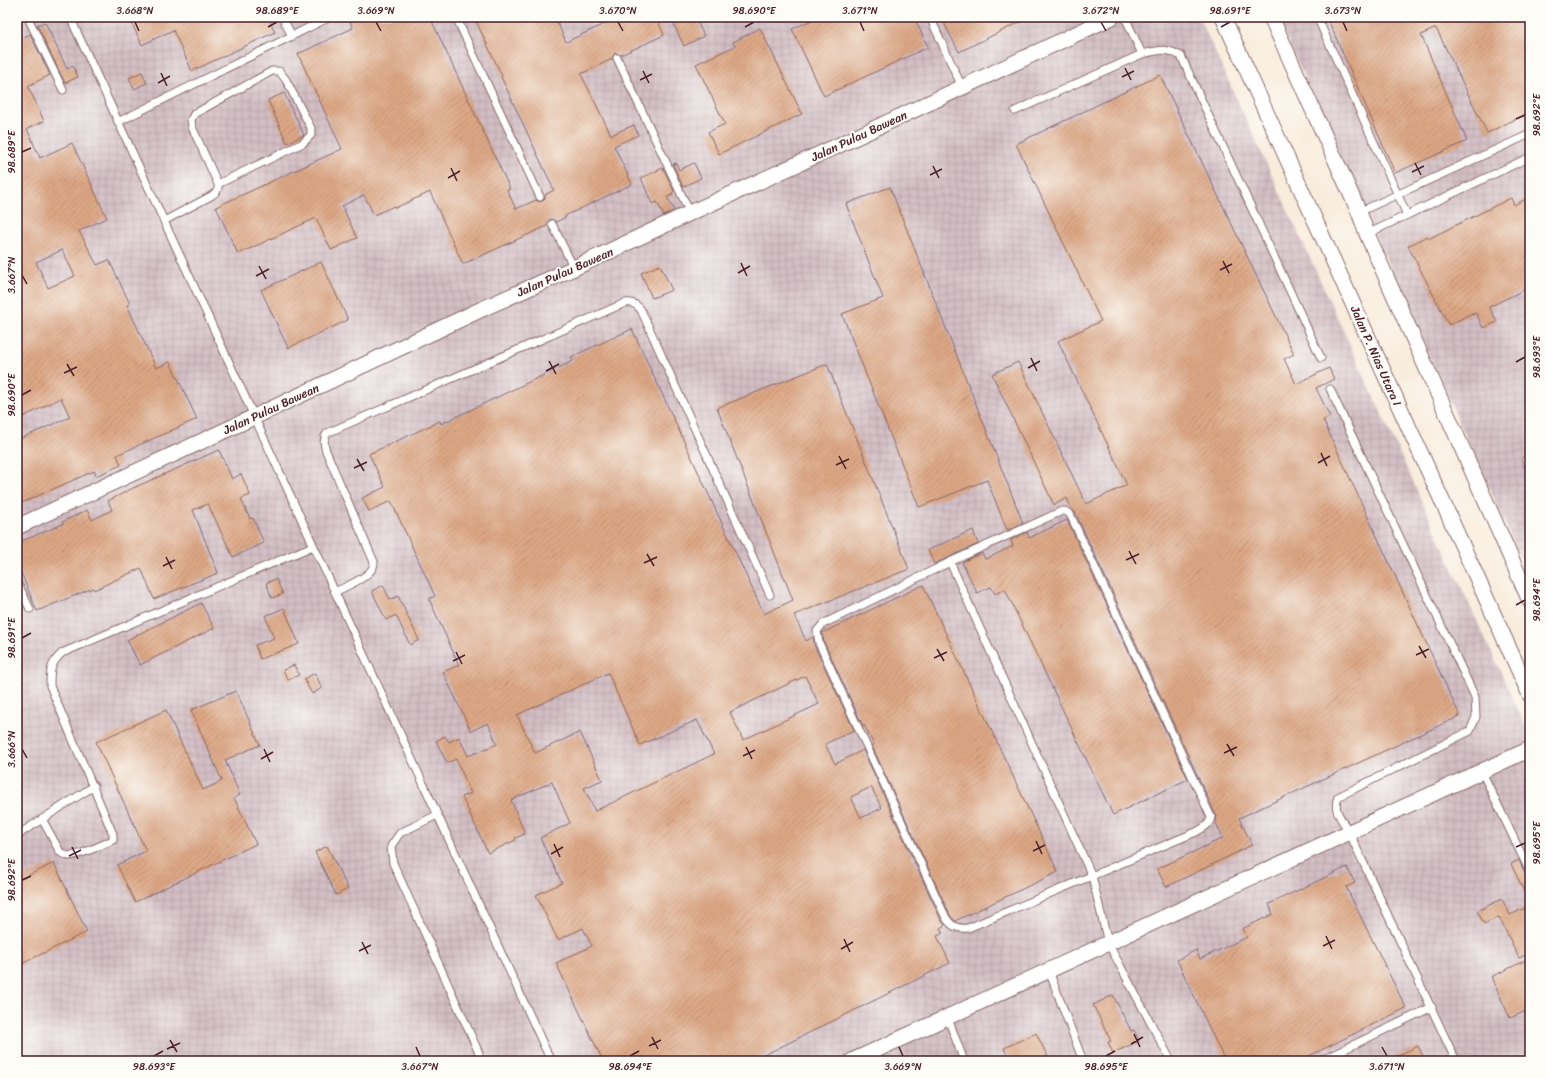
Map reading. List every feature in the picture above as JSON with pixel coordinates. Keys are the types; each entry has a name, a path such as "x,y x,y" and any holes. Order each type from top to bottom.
{"street":[{"name":"Jalan Pulau Bawean","path":"17,527 482,309 574,268 1112,17"},
{"name":"Jalan P. Nias Utara I","path":"1222,17 1530,695"},
{"path":"1270,17 1359,212 1367,234 1530,601"},
{"path":"852,1061 1481,770 1530,749"}],"lane":[{"path":"29,17 30,22 63,90"},
{"path":"70,17 551,1061"},
{"path":"282,17 292,36"},
{"path":"118,122 330,17"},
{"path":"456,17 540,197"},
{"path":"930,17 962,87"},
{"path":"1125,17 1142,54"},
{"path":"1316,17 1407,215"},
{"path":"1015,111 1142,54 1160,50 1170,50 1182,56 1321,358"},
{"path":"617,58 690,214"},
{"path":"164,221 218,191 218,184 192,127 191,120 194,114 272,71 279,71 286,80 311,128 311,135 303,142 218,184"},
{"path":"1359,212 1530,134"},
{"path":"1367,234 1530,157"},
{"path":"552,224 574,268"},
{"path":"335,592 370,573 374,566 374,562 326,451 324,436 327,433 630,302 639,306 641,310 770,595"},
{"path":"1330,389 1475,697 1476,717 1470,731 1338,797 1336,803 1337,811 1349,832 1456,1061"},
{"path":"1526,460 1530,468"},
{"path":"1062,512 1068,512 1211,817 1210,822 1196,832 968,928 961,929 950,923 816,633 818,628 823,624 950,562 1062,512"},
{"path":"42,819 60,852 65,855 69,856 85,851 113,840 113,834 94,786 50,686 50,670 55,659 62,653 313,546"},
{"path":"950,562 1092,876 1108,943 1170,1060"},
{"path":"17,582 30,609"},
{"path":"1481,770 1530,872"},
{"path":"17,837 22,832 94,786"},
{"path":"437,815 400,833 391,846 393,863 479,1053"},
{"path":"1049,971 1083,1061"},
{"path":"1320,1061 1432,1007"},
{"path":"947,1016 964,1061"}],"shaded area":[{"path":"17,17 1199,17 1530,736 1530,1061 17,1061"},
{"path":"1277,17 1530,17 1530,580"}],"building":[{"path":"129,17 268,17 275,32 192,71 173,30 142,45"},
{"path":"348,17 430,17 510,189 507,190 516,209 536,200 539,202 542,201 545,198 545,195 554,190 474,17 555,17 566,42 619,17 656,17 664,35 621,55 615,53 612,59 581,74 611,135 634,125 638,135 614,146 632,184 565,216 566,217 556,222 550,219 547,226 463,264 430,192 395,208 394,206 374,215 364,195 342,206 357,238 331,250 316,218 238,254 216,207 342,149 298,54 353,28"},
{"path":"691,17 695,17 704,36 684,46 674,25"},
{"path":"818,17 914,17 928,47 824,96 792,29"},
{"path":"941,17 1030,17 959,52"},
{"path":"1327,17 1530,17 1530,112 1487,133 1436,28 1421,35 1467,141 1395,173"},
{"path":"45,22 67,69 73,66 78,77 65,83 37,25"},
{"path":"760,28 802,114 719,154 708,132 725,124 696,64 735,46 733,42"},
{"path":"30,34 50,75 28,86 44,121 27,129 40,158 72,143 107,218 79,231 97,265 109,260 130,304 127,305 156,368 170,362 197,419 117,455 121,465 96,476 94,471 17,505 17,440 70,417 61,398 17,420 17,305 22,303 17,291 17,41","holes":["62,250 75,276 48,288 36,262"]},
{"path":"142,72 147,83 134,89 129,78"},
{"path":"1160,75 1294,354 1284,359 1296,384 1329,368 1334,379 1316,388 1330,417 1323,420 1460,716 1239,818 1252,845 1166,887 1157,869 1223,838 1215,821 1216,815 1075,512 1071,509 1067,498 1054,505 992,374 1018,362 1086,504 1127,485 1058,341 1101,321 1016,144"},
{"path":"284,93 304,135 287,143 268,100"},
{"path":"676,163 679,170 694,163 701,178 683,187 673,164"},
{"path":"663,168 674,191 672,193 673,195 667,197 674,210 664,216 657,202 652,204 641,178"},
{"path":"890,187 1023,523 1007,530 987,480 919,507 842,314 883,298 846,204"},
{"path":"1530,197 1530,287 1489,307 1497,322 1483,328 1476,313 1472,315 1472,313 1449,325 1408,246 1427,236 1428,239 1511,198 1514,205"},
{"path":"321,262 348,320 288,348 261,290"},
{"path":"660,265 672,290 652,298 641,273"},
{"path":"632,329 764,614 793,600 717,408 827,364 909,569 794,615 806,641 813,637 814,645 854,730 825,744 835,764 863,750 941,920 945,925 940,928 943,933 937,936 950,963 752,1061 684,1061 682,1058 675,1061 603,1061 556,963 592,946 583,928 558,940 536,895 562,883 540,838 570,823 552,782 511,800 525,834 515,838 516,840 488,853 462,797 471,793 456,759 447,763 436,741 445,736 449,742 459,737 468,756 497,744 488,723 471,731 443,672 459,665 429,599 435,596 391,501 369,511 362,498 385,487 369,454 440,421 441,424 573,361 571,357","holes":["608,673 640,745 697,720 714,754 595,811 584,788 602,780 580,732 535,753 517,715","805,676 819,704 743,740 730,712","871,787 882,808 861,818 851,797"]},
{"path":"219,450 232,479 241,474 250,495 241,499 250,519 253,518 264,543 233,557 208,504 193,510 218,573 154,599 141,568 94,590 93,588 37,611 17,563 17,543 63,524 62,522 87,510 92,520 112,510 108,501 133,488"},
{"path":"1067,520 1188,779 1113,815 1005,589 995,594 991,587 977,593 962,562 982,553 985,559 988,558 1013,546 1011,540 1027,532 1029,538"},
{"path":"973,530 978,544 934,564 928,550"},
{"path":"276,579 283,594 272,598 266,583"},
{"path":"383,585 390,600 398,596 419,640 410,645 396,615 386,620 372,591"},
{"path":"923,585 1058,872 955,921 950,915 872,746 874,745 864,725 863,726 824,642 822,633"},
{"path":"201,603 214,628 140,665 127,640"},
{"path":"284,608 299,644 260,659 255,645 274,638 265,616"},
{"path":"294,665 299,675 288,680 283,670"},
{"path":"315,673 322,688 312,694 304,679"},
{"path":"236,691 260,745 225,760 240,795 234,798 256,844 135,902 117,865 146,851 96,742 166,710 203,790 222,781 191,710"},
{"path":"327,846 348,889 336,895 315,852"},
{"path":"1519,860 1525,874 1530,877 1530,904 1511,864"},
{"path":"54,863 87,932 17,966 17,881"},
{"path":"1347,867 1355,883 1346,887 1406,1008 1299,1061 1225,1061 1177,960 1196,950 1200,959 1247,937 1242,929 1273,914 1269,904"},
{"path":"1502,899 1510,915 1525,908 1530,918 1530,953 1519,958 1499,917 1484,924 1477,911"},
{"path":"1526,960 1530,969 1530,1009 1510,1018 1491,977"},
{"path":"1113,995 1131,1031 1134,1030 1139,1041 1113,1053 1108,1042 1111,1041 1093,1005"},
{"path":"1036,1033 1050,1061 1010,1061 1004,1048"},
{"path":"1418,1046 1425,1061 1387,1061"}]}
